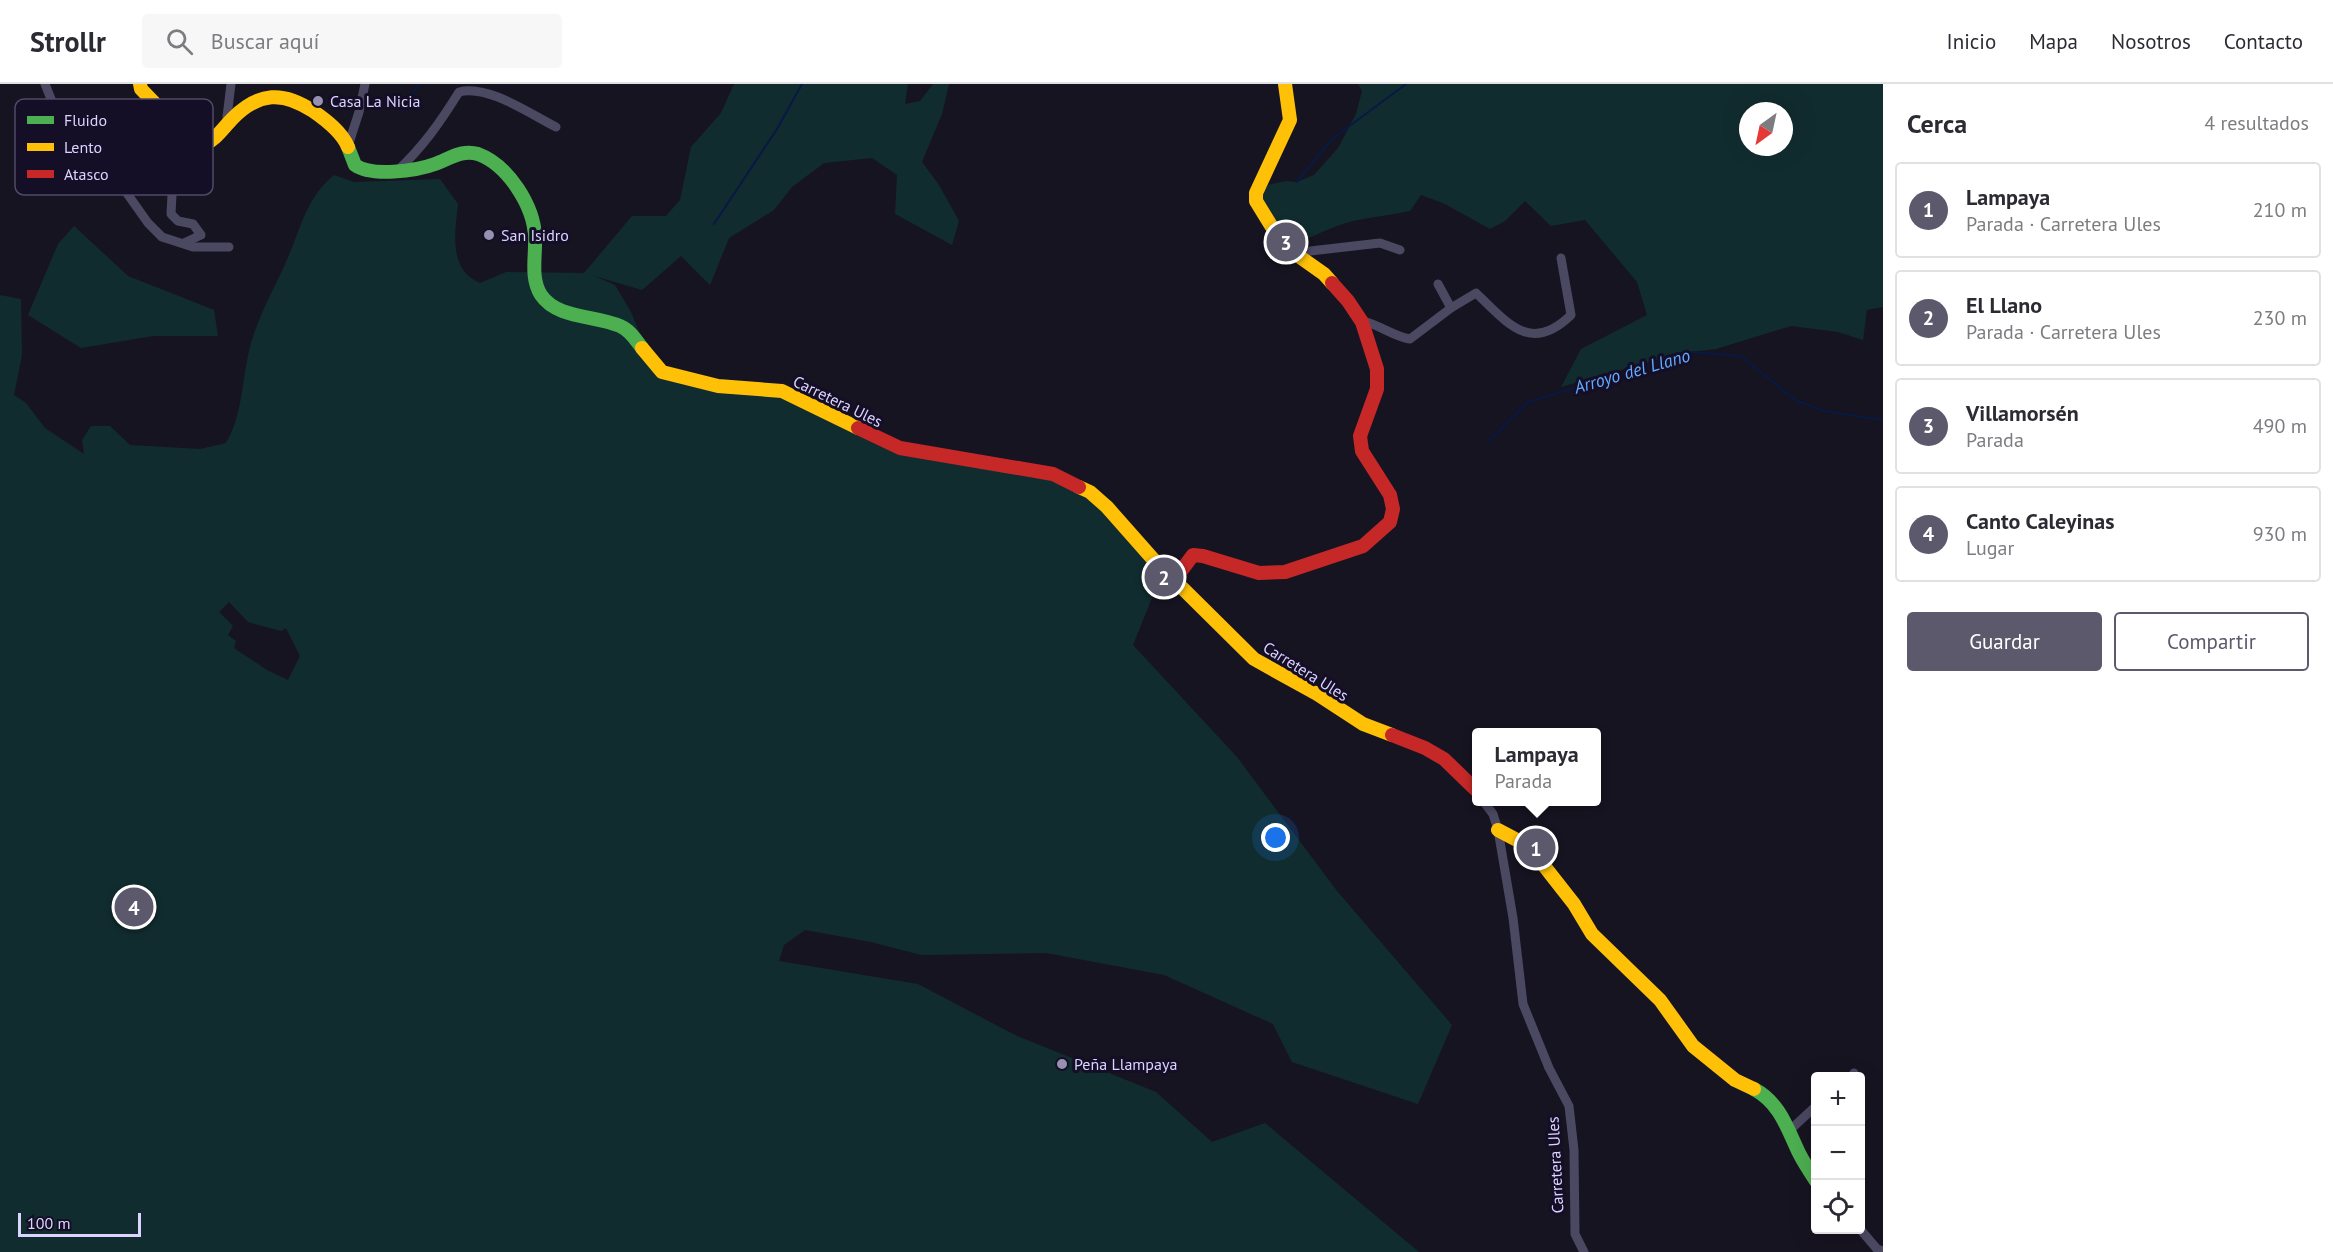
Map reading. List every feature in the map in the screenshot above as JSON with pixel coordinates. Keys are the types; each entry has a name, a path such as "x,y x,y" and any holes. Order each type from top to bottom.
{"street":[{"path":"45,84 51,99"},
{"path":"226,125 231,84"},
{"path":"348,146 365,84"},
{"path":"1174,579 1193,555 1259,573 1285,573 1363,546 1390,522 1393,509 1390,495 1362,451 1360,436 1377,389 1377,369 1362,322 1348,301 1324,274 1283,245 1256,201 1256,193 1290,120 1285,84"},
{"name":"Carretera Ules","path":"140,86 152,99"},
{"path":"398,170 417,153 459,92 470,89 484,92 556,127"},
{"name":"Carretera Ules","path":"213,140 242,110 259,98 271,96 290,98 332,125 348,146 350,160 358,167 369,171 431,166 464,152 489,158 514,186 533,219 536,285 543,298 558,308 614,324 630,332 662,372 718,386 782,391 900,448 1053,474 1090,492 1254,658 1317,694 1363,724 1425,748 1444,759 1472,786"},
{"path":"128,195 148,223 162,237 193,247 229,247"},
{"path":"172,195 171,214 178,222 193,224 201,235 184,243"},
{"path":"1292,253 1380,243 1400,250"},
{"path":"1362,322 1368,321 1399,338 1410,339 1451,308 1476,293 1500,318 1517,329 1542,334 1562,324 1571,315 1561,258"},
{"path":"1438,284 1451,308"},
{"name":"Carretera Ules","path":"1487,806 1493,814 1498,830 1513,918 1523,1004 1549,1068 1569,1106 1574,1150 1575,1234 1584,1252"},
{"path":"1498,830 1517,840 1534,853 1574,904 1592,934 1660,1000 1693,1046 1735,1080 1761,1093 1781,1113 1798,1153 1814,1180"},
{"path":"1790,1130 1811,1110"},
{"path":"1864,1234 1877,1248 1883,1251"}],"green space":[{"path":"734,84 908,84 905,104 920,101 933,84 949,84 942,114 922,162 939,185 959,221 952,245 895,214 897,175 872,158 824,163 792,187 774,210 729,238 710,285 681,256 642,290 594,276 615,285 631,312 655,371 773,394 887,448 1050,476 1091,500 1162,573 1133,645 1237,757 1337,891 1452,1025 1418,1104 1292,1062 1273,1024 1164,975 1046,953 921,955 871,942 805,930 784,945 779,961 918,984 1015,1035 1156,1092 1212,1142 1265,1123 1419,1252 0,1252 0,295 21,299 22,355 14,395 26,403 45,428 84,454 82,440 91,426 110,426 130,445 200,449 226,443 237,418 249,350 260,318 310,204 324,184 334,175 354,182 440,179 458,204 455,238 458,260 470,277 480,283 506,272 584,273 632,216 666,216 680,200 691,147 721,113","holes":["229,602 248,622 281,631 286,628 300,656 288,680 267,670 234,648 236,641 228,635 233,626 219,612"]},
{"path":"1358,84 1883,84 1883,307 1867,310 1863,340 1838,332 1791,326 1716,349 1681,353 1561,387 1581,349 1647,315 1637,282 1585,220 1551,226 1525,201 1505,221 1490,229 1445,204 1421,195 1410,211 1345,223 1291,245 1261,196 1268,185 1286,181 1297,182 1314,175 1338,148 1356,114 1362,91"},
{"path":"74,226 128,276 214,310 218,336 153,336 81,348 28,315 58,244"}],"waterway":[{"path":"402,111 419,84"},
{"path":"714,224 777,129 802,84"},
{"path":"1297,182 1332,139 1406,84"},
{"name":"Arroyo del Llano","path":"1489,441 1528,402 1694,352 1741,356 1795,400 1824,411 1883,420"}],"traffic: fast":[{"path":"348,147 355,165 362,169 382,172 417,169 466,153 478,154 489,159 509,177 530,212 535,237 535,274 541,295 548,303 567,312 610,322 624,328 642,348"},
{"path":"1754,1089 1770,1101 1776,1109 1815,1180"}],"traffic: slow":[{"path":"140,84 141,89 151,99"},
{"path":"1285,84 1290,120 1256,193 1256,201 1283,245 1324,274 1332,283"},
{"path":"213,138 243,109 252,103 272,97 292,100 313,111 338,131 348,147"},
{"path":"642,348 662,372 718,386 782,391 858,428"},
{"path":"1079,487 1090,492 1107,507 1152,558 1254,659 1317,694 1363,724 1392,735"},
{"path":"1498,830 1517,840 1534,853 1574,904 1592,934 1660,1000 1693,1046 1735,1080 1754,1089"}],"traffic: jam":[{"path":"1175,579 1193,555 1259,573 1285,572 1363,546 1390,522 1393,509 1390,495 1362,451 1360,436 1377,389 1377,369 1362,322 1332,283"},
{"path":"858,428 900,448 1053,474 1079,487"},
{"path":"1392,735 1425,748 1444,759 1472,786"}],"place":[{"name":"Casa La Nicia","path":"318,101"},
{"name":"San Isidro","path":"489,235"},
{"name":"Villamorsén","path":"1286,242"},
{"name":"El Llano","path":"1164,577"},
{"name":"Lampaya","path":"1536,848"},
{"name":"Canto Caleyinas","path":"134,907"},
{"name":"Peña Llampaya","path":"1062,1064"}]}
